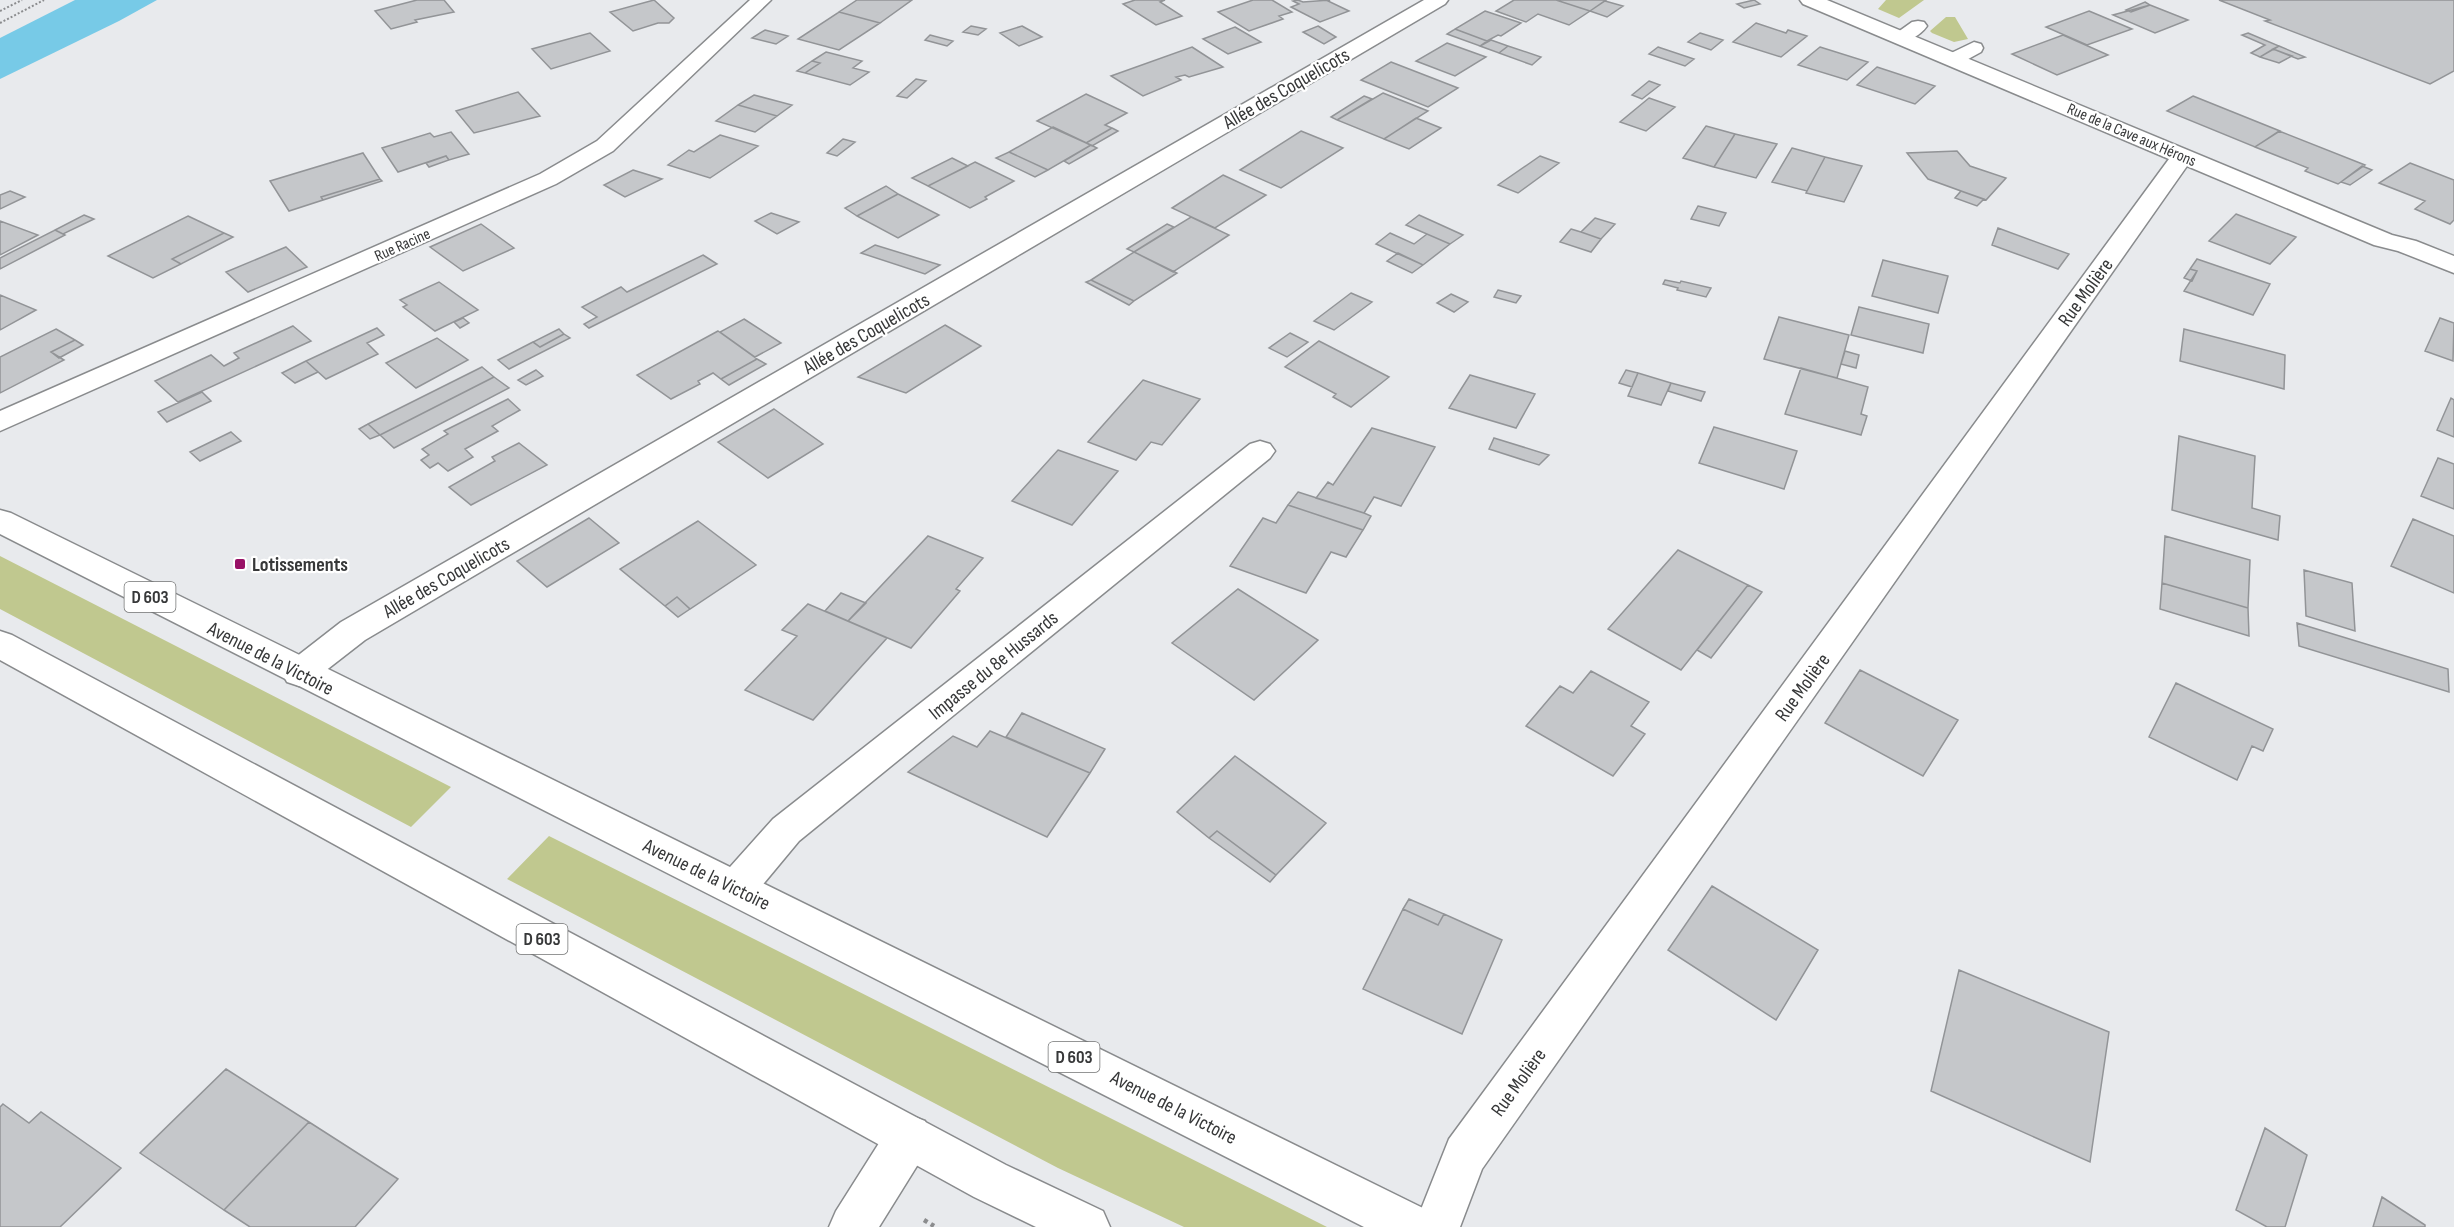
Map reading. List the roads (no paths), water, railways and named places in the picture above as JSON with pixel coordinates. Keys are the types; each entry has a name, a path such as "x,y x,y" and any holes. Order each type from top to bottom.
{"street":[{"name":"Rue Racine","path":"0,422 549,179 582,161 604,146 760,0"},
{"name":"Allée des Coquelicots","path":"299,673 353,631 1438,0"},
{"name":"Rue de la Cave aux Hérons","path":"1810,0 1909,31 1964,54 2183,156 2383,240 2407,246 2454,266"},
{"name":"Rue Molière","path":"1437,1227 1465,1155 2183,156"},
{"name":"Impasse du 8e Hussards","path":"736,888 786,830 1260,451"},
{"name":"Avenue de la Victoire","path":"0,521 299,673 736,888 1413,1227"},
{"name":"D 603","path":"0,644 990,1181 1087,1227"},
{"path":"852,1227 909,1137"}],"water":[{"path":"75,0 157,0 0,79 0,38"}],"place":[{"name":"Lotissements","path":"240,564"}]}
